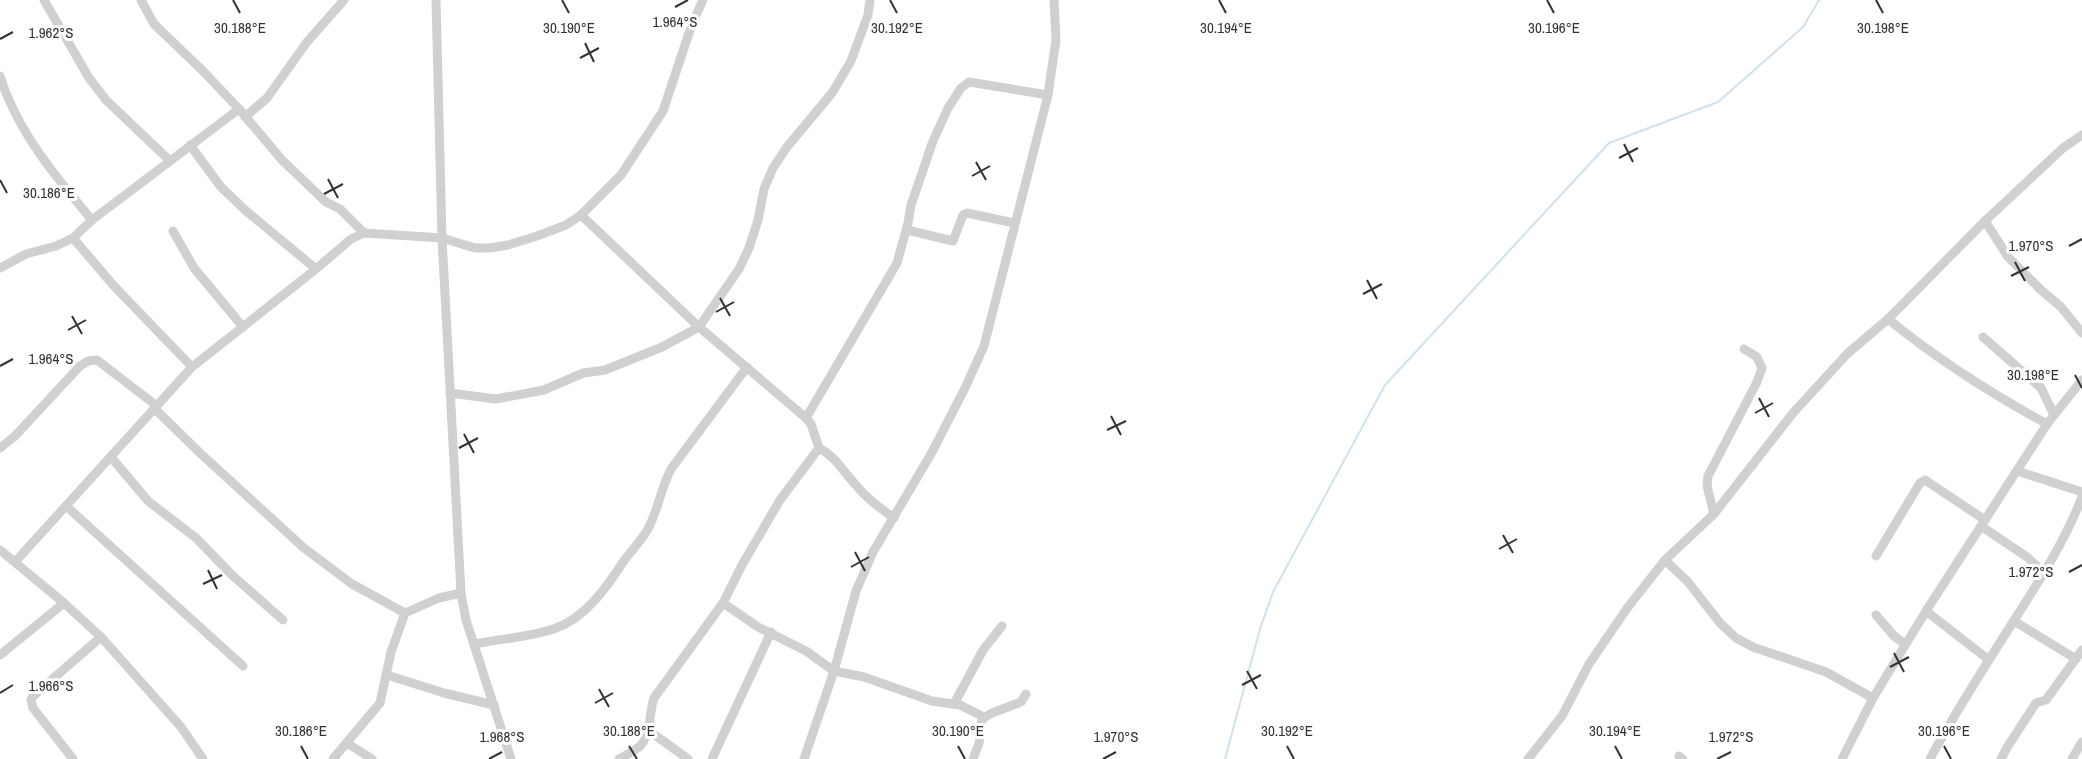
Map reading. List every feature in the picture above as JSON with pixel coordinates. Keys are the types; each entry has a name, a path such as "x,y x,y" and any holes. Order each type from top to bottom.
{"street":[{"path":"44,0 89,78 106,100 170,160"},
{"path":"141,0 154,24 242,113 299,177 326,202 339,209 364,233"},
{"path":"0,268 26,254 56,246 73,238 92,220 190,145 267,98 307,42 344,0"},
{"path":"436,0 442,238 460,593 466,620 511,759"},
{"path":"15,562 192,367 351,239 364,233 442,238 475,248 499,246 528,239 566,225 581,215 621,175 663,111 692,24 703,0"},
{"path":"450,393 496,399 544,390 583,373 605,370 662,347 699,327 739,269 749,248 758,220 764,189 773,168 787,147 832,93 851,61 868,15 870,0"},
{"path":"804,759 834,671 856,591 873,552 937,444 984,346 1048,95 1056,40 1054,0"},
{"path":"0,76 7,99 20,124 56,177 92,220"},
{"path":"806,418 897,263 911,205 933,141 948,108 961,88 969,82 1048,95"},
{"path":"1528,759 1562,716 1589,664 1621,617 1665,560 1714,514 1793,413 1847,354 1888,319 1985,221 2063,148 2082,135"},
{"path":"190,145 221,187 316,269"},
{"path":"906,230 953,242 963,214 1014,223"},
{"path":"581,215 699,327 806,418 812,424 819,447 831,454 856,486 894,518"},
{"path":"1985,221 2008,257 2061,308 2082,333"},
{"path":"173,231 194,268 243,327"},
{"path":"73,238 114,286 192,367"},
{"path":"1888,319 1914,340 2015,406 2047,424"},
{"path":"1983,337 2041,388 2054,415"},
{"path":"1714,514 1707,486 1708,476 1762,368 1757,357 1744,349"},
{"path":"0,448 15,436 80,366 88,361 97,360 156,407 201,454 304,548 352,584 405,613"},
{"path":"474,644 554,629 568,623 582,612 616,576 649,528 671,469 747,367"},
{"path":"1842,759 1873,698 1905,644 2047,424 2082,380"},
{"path":"619,759 641,745 648,730 654,698 723,603 780,500 819,447"},
{"path":"111,457 148,501 196,538 232,575 283,620"},
{"path":"2017,471 2082,492"},
{"path":"1876,556 1920,483 1925,480 2027,557 2044,573"},
{"path":"1930,759 2044,573 2071,526 2082,497"},
{"path":"66,506 243,666"},
{"path":"0,550 101,637 181,727 203,759"},
{"path":"1665,560 1688,582 1720,623 1736,638 1754,647 1826,672 1873,698"},
{"path":"333,759 380,703 391,652 405,613 439,598 460,593"},
{"path":"0,655 64,603"},
{"path":"723,603 758,627 806,651 834,671 864,677 932,701 954,704 984,717"},
{"path":"1926,611 1989,660"},
{"path":"1875,615 1894,636 1905,644"},
{"path":"2014,621 2076,659"},
{"path":"954,704 983,650 1002,626"},
{"path":"712,759 771,632"},
{"path":"73,759 33,708 31,700 101,637"},
{"path":"2001,759 2036,703 2046,700 2082,650"},
{"path":"387,675 444,693 495,705"},
{"path":"975,758 980,742 980,724 984,717 1021,702 1026,694"},
{"path":"648,730 688,759"},
{"path":"2072,759 2082,742"},
{"path":"347,743 372,759"}],"waterway":[{"path":"1225,759 1260,629 1273,592 1385,385 1609,143 1718,102 1803,27 1819,0"}]}
